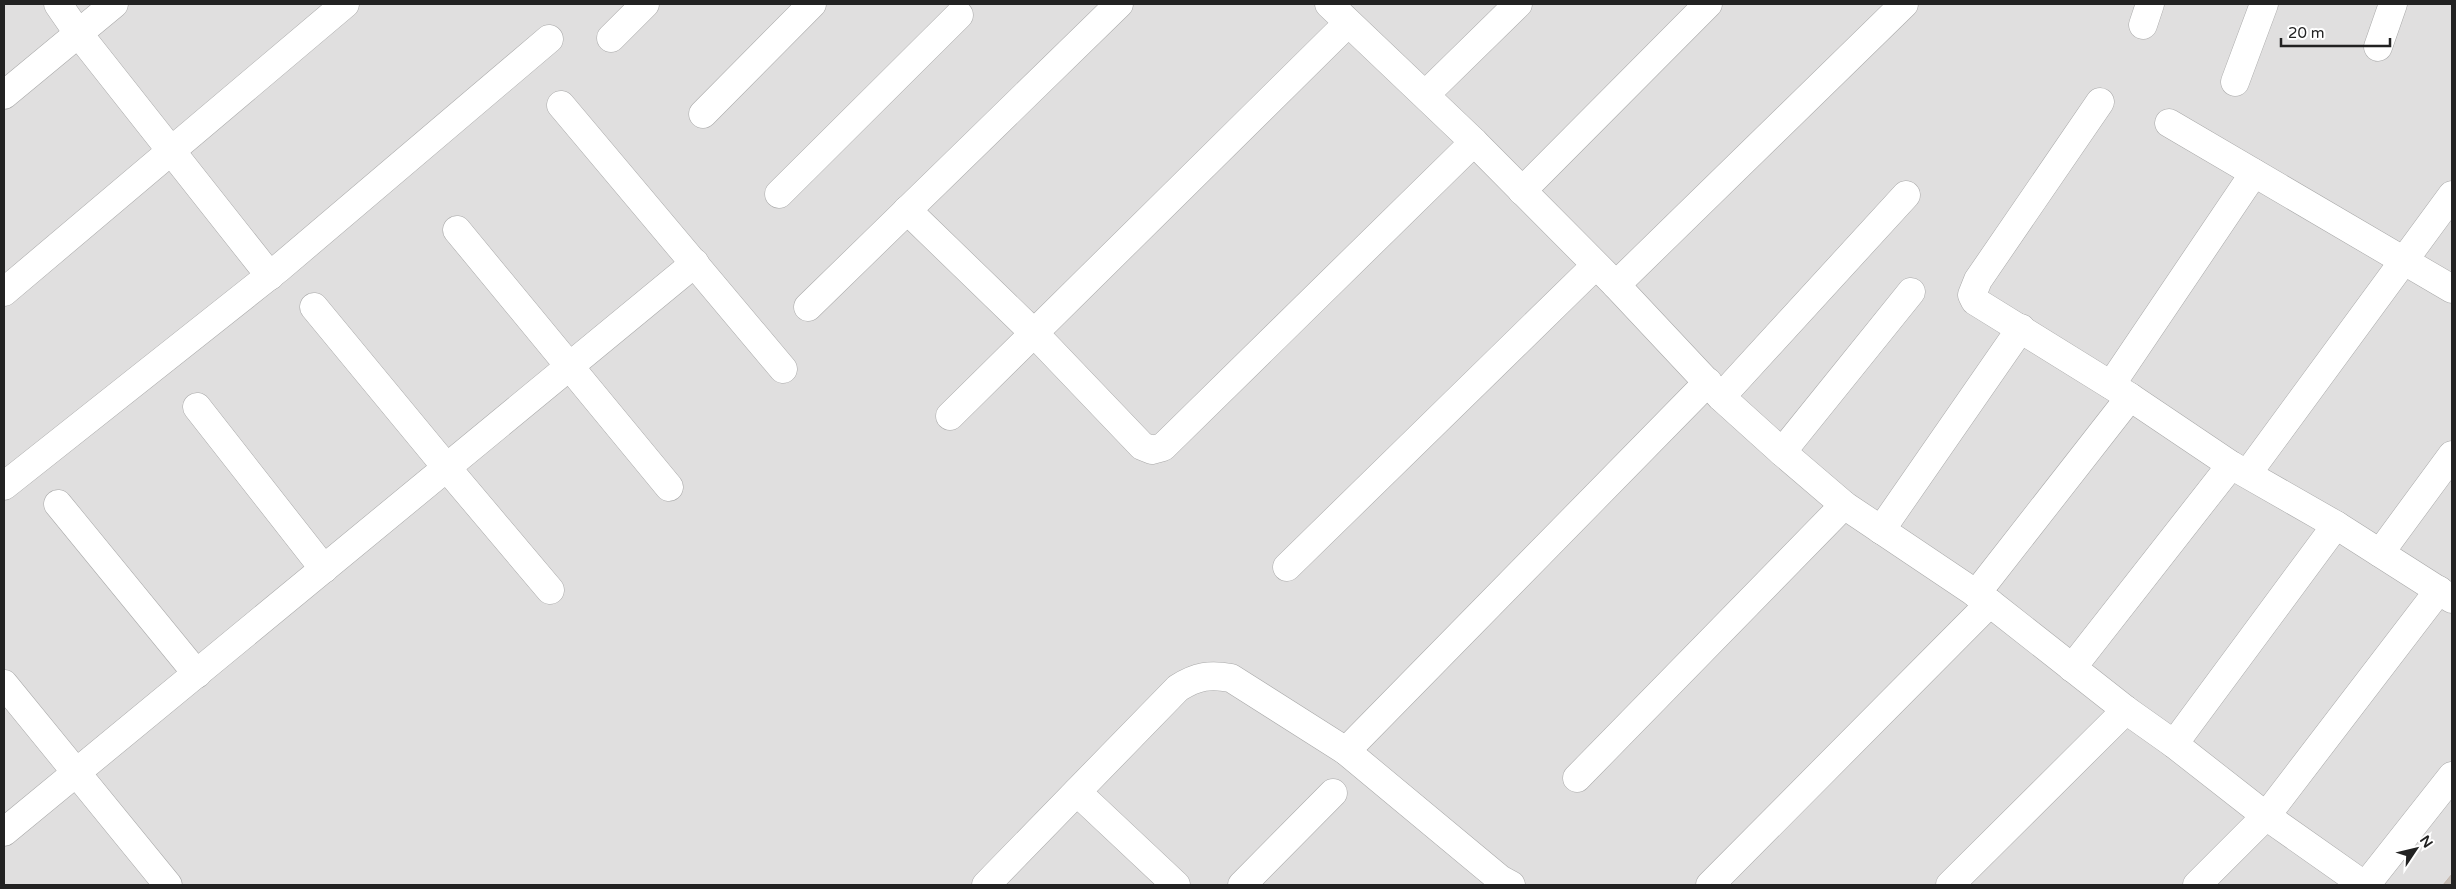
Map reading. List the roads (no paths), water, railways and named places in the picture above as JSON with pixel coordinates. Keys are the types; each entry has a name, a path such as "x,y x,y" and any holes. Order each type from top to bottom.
{"street":[{"path":"58,4 78,34 270,276"},
{"path":"4,95 114,4"},
{"path":"4,292 344,4"},
{"path":"611,38 645,4"},
{"path":"703,114 812,4"},
{"path":"808,307 1118,4"},
{"path":"1328,4 1426,94 1616,285 1714,390 1844,505 1983,599 2266,816 2365,885 2452,776"},
{"path":"1426,94 1518,4"},
{"path":"1522,191 1708,4"},
{"path":"1616,285 1904,4"},
{"path":"2235,82 2264,4"},
{"path":"2378,47 2393,4"},
{"path":"780,194 959,7"},
{"path":"950,416 1348,23"},
{"path":"4,486 270,276 549,39"},
{"path":"2100,102 1974,286 1972,295 1975,301 2121,390 2240,469 2336,525 2446,595 2266,816 2197,885"},
{"path":"561,104 783,369"},
{"path":"2169,123 2452,289"},
{"path":"907,210 1034,333 1142,446 1152,450 1163,447 1474,142"},
{"path":"1710,885 1983,599 2121,390 2254,172"},
{"path":"1346,751 1714,390 1906,195"},
{"path":"2072,668 2240,469 2404,261 2452,195"},
{"path":"458,230 668,487"},
{"path":"4,832 696,263"},
{"path":"1287,567 1596,266"},
{"path":"1782,452 1911,292"},
{"path":"314,307 446,468 550,590"},
{"path":"1881,530 2021,328"},
{"path":"197,407 324,569"},
{"path":"2380,553 2452,455"},
{"path":"58,504 197,674"},
{"path":"1577,778 1844,505"},
{"path":"2174,744 2336,525"},
{"path":"986,885 1178,688 1192,679 1212,675 1231,678 1346,751 1500,879 1512,885"},
{"path":"4,684 75,774 168,885"},
{"path":"1950,885 2126,710"},
{"path":"1077,792 1176,885"},
{"path":"1242,885 1333,792"}]}
